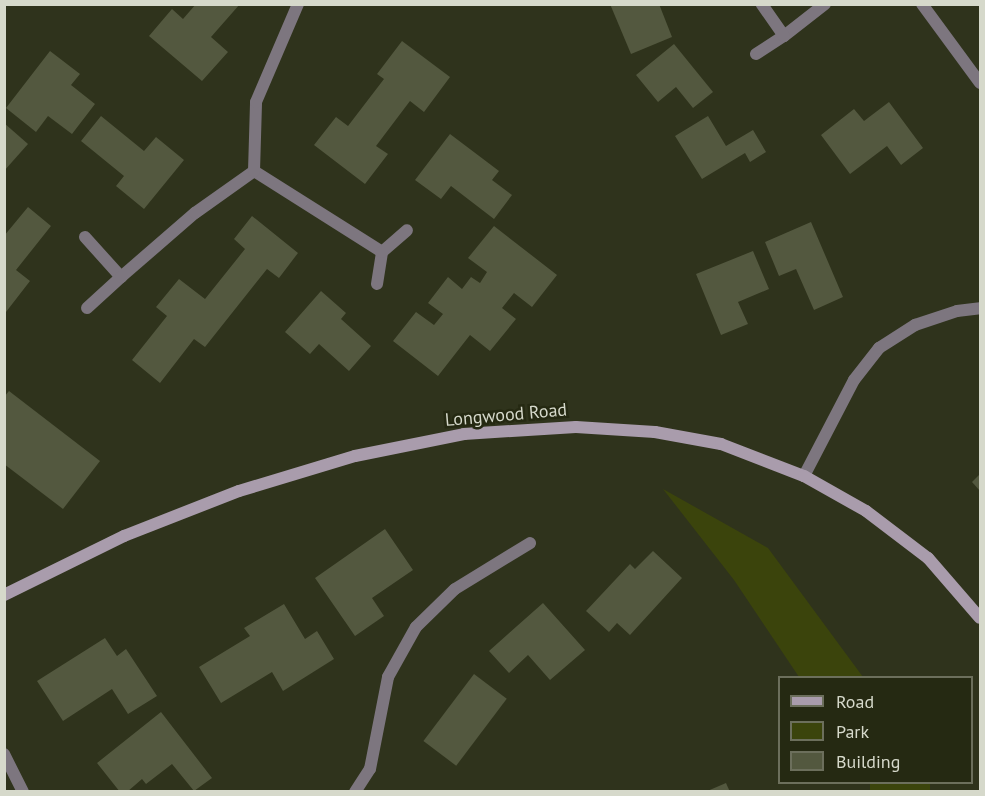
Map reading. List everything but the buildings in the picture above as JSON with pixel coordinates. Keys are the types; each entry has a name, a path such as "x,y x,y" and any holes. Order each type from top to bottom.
{"street":[{"path":"255,171 253,130 256,102 298,4"},
{"path":"762,4 784,36"},
{"path":"756,54 784,36 825,4"},
{"path":"922,4 981,82"},
{"path":"255,171 382,252"},
{"path":"87,308 195,213 255,171"},
{"path":"377,284 382,252 407,230"},
{"path":"85,237 121,278"},
{"path":"804,476 854,380 879,348 915,325 957,311 981,308"},
{"name":"Longwood Road","path":"4,595 124,536 239,491 355,456 464,434 576,427 655,432 721,444 804,476 866,511 928,558 981,618"},
{"path":"355,792 370,769 388,677 416,627 455,589 530,543"},
{"path":"4,754 23,792"}],"green space":[{"path":"663,489 768,548 862,676 798,676 734,580"},
{"path":"870,784 930,784 930,792 870,792"}]}
